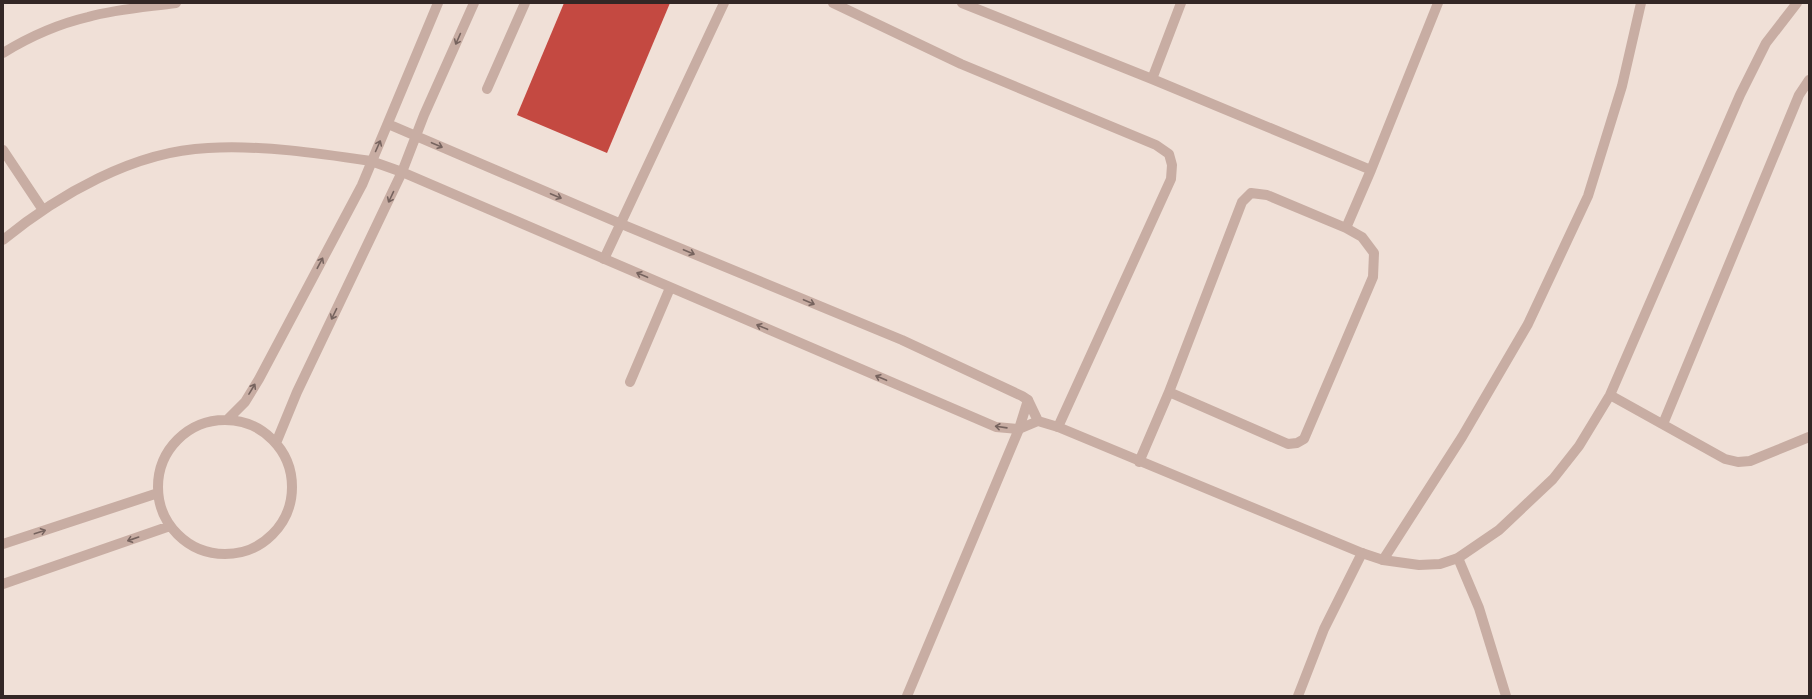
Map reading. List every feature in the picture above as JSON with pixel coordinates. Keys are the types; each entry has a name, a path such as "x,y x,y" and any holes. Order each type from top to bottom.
{"street":[{"path":"3,53 18,44 62,24 89,16 176,3"},
{"path":"228,419 245,402 259,379 362,185 438,3"},
{"path":"276,443 296,392 402,172 424,115 474,3"},
{"path":"487,89 525,3"},
{"path":"604,259 619,223 724,3"},
{"path":"833,3 961,64 1156,145 1169,154 1172,165 1171,179 1058,427"},
{"path":"962,3 1152,78 1370,170"},
{"path":"1152,78 1181,3"},
{"path":"1346,228 1438,3"},
{"path":"1383,560 1462,437 1528,324 1588,196 1622,86 1641,3"},
{"path":"3,240 42,210 85,185 127,166 181,151 207,148 280,150 372,161 402,172 996,427 1019,429 1038,421 1058,427 1362,553 1383,560 1419,565 1440,564 1458,558 1499,530 1553,479 1579,446 1610,395 1740,96 1766,43 1797,3"},
{"path":"1663,424 1800,95 1809,80"},
{"path":"388,124 619,223 902,340 1012,391 1028,400 1038,421"},
{"path":"3,150 42,210"},
{"path":"1140,462 1169,392 1242,202 1251,193 1267,195 1346,228 1362,238 1374,253 1373,277 1304,439 1298,443 1288,444 1169,392"},
{"path":"630,382 670,288"},
{"path":"1610,395 1725,459 1738,462 1750,461 1809,438"},
{"path":"907,696 1019,429 1028,400"},
{"path":"228,419 246,422 263,430 276,443 288,462 292,483 290,505 281,525 266,540 247,551 226,555 204,551 185,542 170,526 160,505 158,493 159,470 169,449 184,432 205,422 228,419"},
{"path":"3,544 158,493"},
{"path":"3,584 170,526"},
{"path":"1298,696 1324,629 1362,553"},
{"path":"1458,558 1479,608 1506,696"}],"building":[{"path":"564,3 670,3 607,153 517,115"}]}
